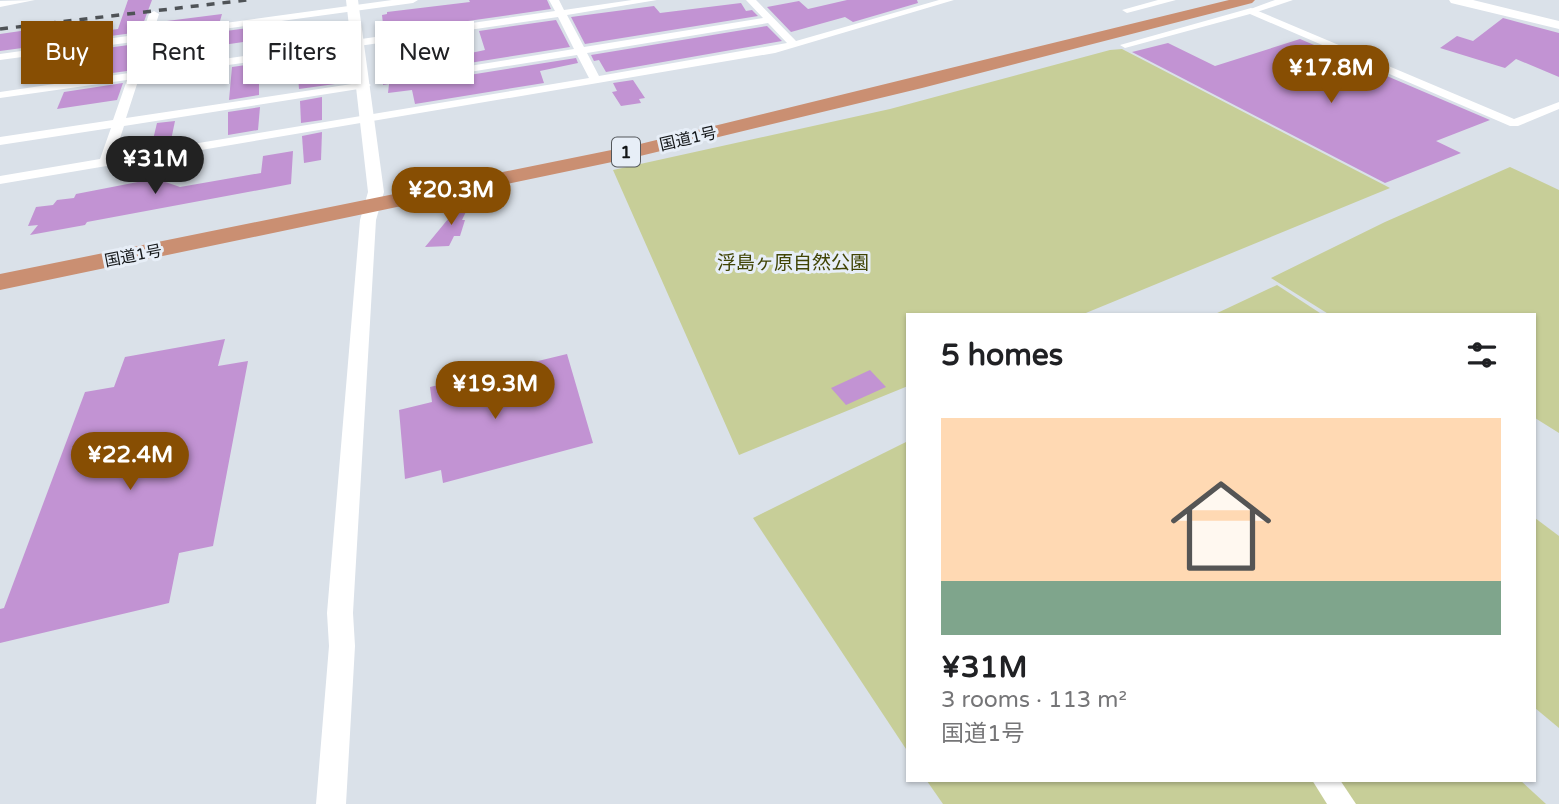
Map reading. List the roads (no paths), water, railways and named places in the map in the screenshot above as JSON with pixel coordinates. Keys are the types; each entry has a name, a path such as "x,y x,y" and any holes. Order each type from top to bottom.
{"highway":[{"name":"国道1号","path":"0,282 809,99 1204,0"},
{"name":"国道1号","path":"0,266 375,199 753,123 1249,6"}],"main road":[{"path":"1456,0 1559,25"}],"street":[{"path":"0,4 30,0"},
{"path":"229,24 353,4 413,0"},
{"path":"554,0 596,81"},
{"path":"361,44 652,0"},
{"path":"751,0 795,46"},
{"path":"0,180 795,46 949,0"},
{"path":"1127,10 1171,0"},
{"path":"1125,45 1249,6 1287,0"},
{"path":"1249,6 1514,123 1559,105"},
{"path":"152,21 154,14"},
{"path":"474,68 770,20"},
{"path":"0,57 127,40"},
{"path":"331,804 342,646 340,613 368,220 375,199 361,52"},
{"path":"0,95 127,76"},
{"path":"106,161 131,84"},
{"path":"0,141 365,85"},
{"path":"1326,782 1343,804"}],"railway":[{"path":"0,29 247,0"}],"park label":[{"name":"浮島ヶ原自然公園","path":"793,262"}]}
